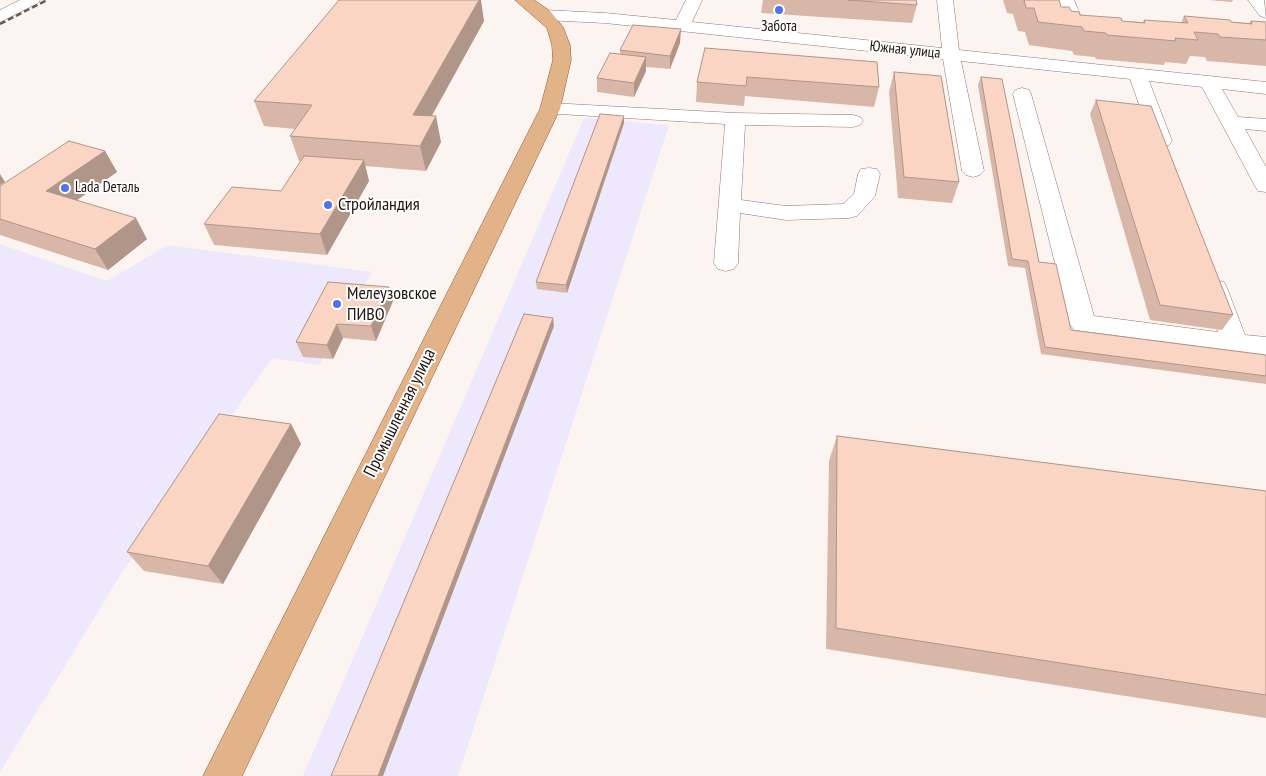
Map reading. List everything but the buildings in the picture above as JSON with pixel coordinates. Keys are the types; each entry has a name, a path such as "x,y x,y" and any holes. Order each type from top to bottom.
{"main road":[{"name":"Промышленная улица","path":"222,776 550,109 562,60 561,45 555,27 534,7"}],"street":[{"path":"0,17 32,0"},
{"path":"682,26 694,0"},
{"path":"944,0 951,55 973,171"},
{"path":"1066,0 1075,24 1113,27"},
{"path":"1256,0 1266,13"},
{"name":"Южная улица","path":"534,7 605,18 1266,88"},
{"path":"1138,75 1168,158"},
{"path":"1209,82 1266,186"},
{"path":"1022,94 1083,324 1266,346"},
{"path":"550,109 735,119 853,121"},
{"path":"726,263 735,119"},
{"path":"1231,122 1266,125"},
{"path":"729,205 786,213 849,210 864,196 869,174"},
{"path":"1208,269 1235,343"}],"shaded area":[{"path":"584,118 669,125 458,776 303,776"},
{"path":"0,244 107,281 168,245 372,272 319,365 272,358 121,574 0,772"}],"railway":[{"path":"0,24 47,0"}],"place":[{"name":"Забота","path":"779,10"},
{"name":"Lada Dеталь","path":"65,188"},
{"name":"Стройландия","path":"328,205"},
{"name":"Мелеузовское ПИВО","path":"337,304"}]}
